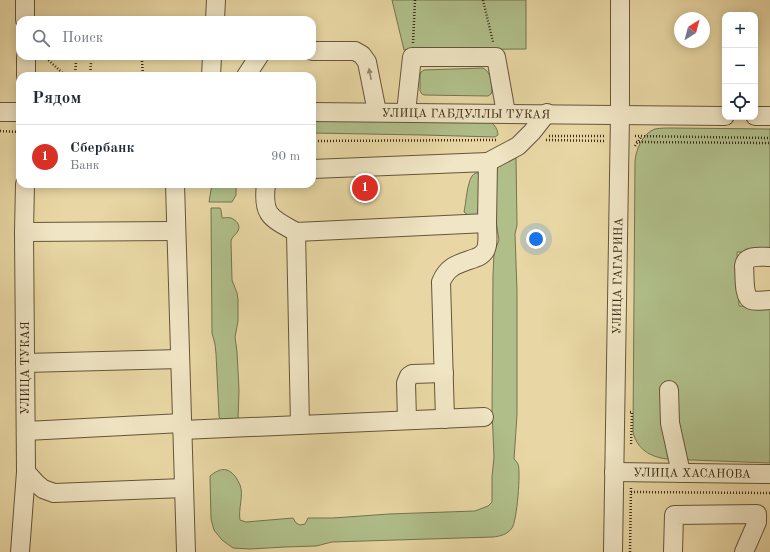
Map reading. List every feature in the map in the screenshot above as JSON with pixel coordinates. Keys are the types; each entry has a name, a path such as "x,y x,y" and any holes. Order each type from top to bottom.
{"street":[{"path":"25,0 25,16"},
{"path":"215,16 216,0"},
{"name":"УЛИЦА ГАГАРИНА","path":"613,552 620,115 620,0"},
{"path":"316,51 356,51 362,56 367,62 377,112"},
{"path":"406,112 412,57 496,57 506,113"},
{"path":"26,60 26,72"},
{"path":"211,72 212,60"},
{"path":"249,72 257,60"},
{"path":"0,112 16,112"},
{"name":"УЛИЦА ГАБДУЛЛЫ ТУКАЯ","path":"316,112 722,116"},
{"path":"316,169 488,162 518,146 547,114"},
{"path":"758,116 770,116"},
{"path":"445,419 441,282 448,270 454,266 480,256 485,252 487,245 488,162"},
{"name":"УЛИЦА ТУКАЯ","path":"20,552 26,472 25,188"},
{"path":"175,188 186,552"},
{"path":"266,188 266,206 271,217 296,232 487,224"},
{"path":"24,232 176,231"},
{"path":"296,232 300,425"},
{"path":"770,257 749,258 744,266 746,292 748,298 750,300 770,300"},
{"path":"25,363 180,359"},
{"path":"407,420 406,383 409,376 412,374 444,373"},
{"path":"669,390 670,423 681,473"},
{"path":"26,431 300,425 484,417"},
{"path":"26,472 43,489 54,493 184,488"},
{"name":"УЛИЦА ХАСАНОВА","path":"614,472 770,474"},
{"path":"673,552 674,515 757,514 757,522 744,552"}],"path":[{"path":"412,57 415,0"},
{"path":"483,0 496,57"},
{"path":"48,60 62,72"},
{"path":"142,61 143,72"},
{"path":"75,72 76,62"},
{"path":"90,72 91,63"},
{"path":"0,131 16,132"},
{"path":"525,139 619,142 770,143"},
{"path":"631,492 770,493"}],"green space":[{"path":"392,0 526,0 526,49 404,50"},
{"path":"483,68 490,75 492,91 488,96 424,95 420,91 420,75 424,70"},
{"path":"316,117 486,117 496,127 498,132 498,135 495,137 316,133"},
{"path":"655,129 770,129 770,252 737,252 739,306 770,306 770,463 661,458 645,451 638,443 633,432 635,161 641,142 647,134"},
{"path":"514,155 516,158 517,225 515,234 517,291 517,415 514,459 518,464 519,476 517,507 512,528 506,534 493,537 332,542 316,546 250,549 233,548 222,540 214,530 211,519 210,476 221,470 228,470 231,472 240,485 240,520 246,522 293,518 296,523 300,525 305,524 308,518 475,511 488,506 492,502 494,457 492,411 493,275 494,253 499,240 496,221 494,171 502,161"},
{"path":"481,172 478,214 472,218 464,212 468,188 470,179 473,175"},
{"path":"211,188 236,188 236,195 232,202 209,202"},
{"path":"211,208 220,208 222,218 233,219 238,223 239,227 231,241 232,280 238,299 238,321 235,337 239,390 238,421 223,421 219,417 216,354 212,333"}],"place":[{"name":"Сбербанк","path":"365,188"}]}
